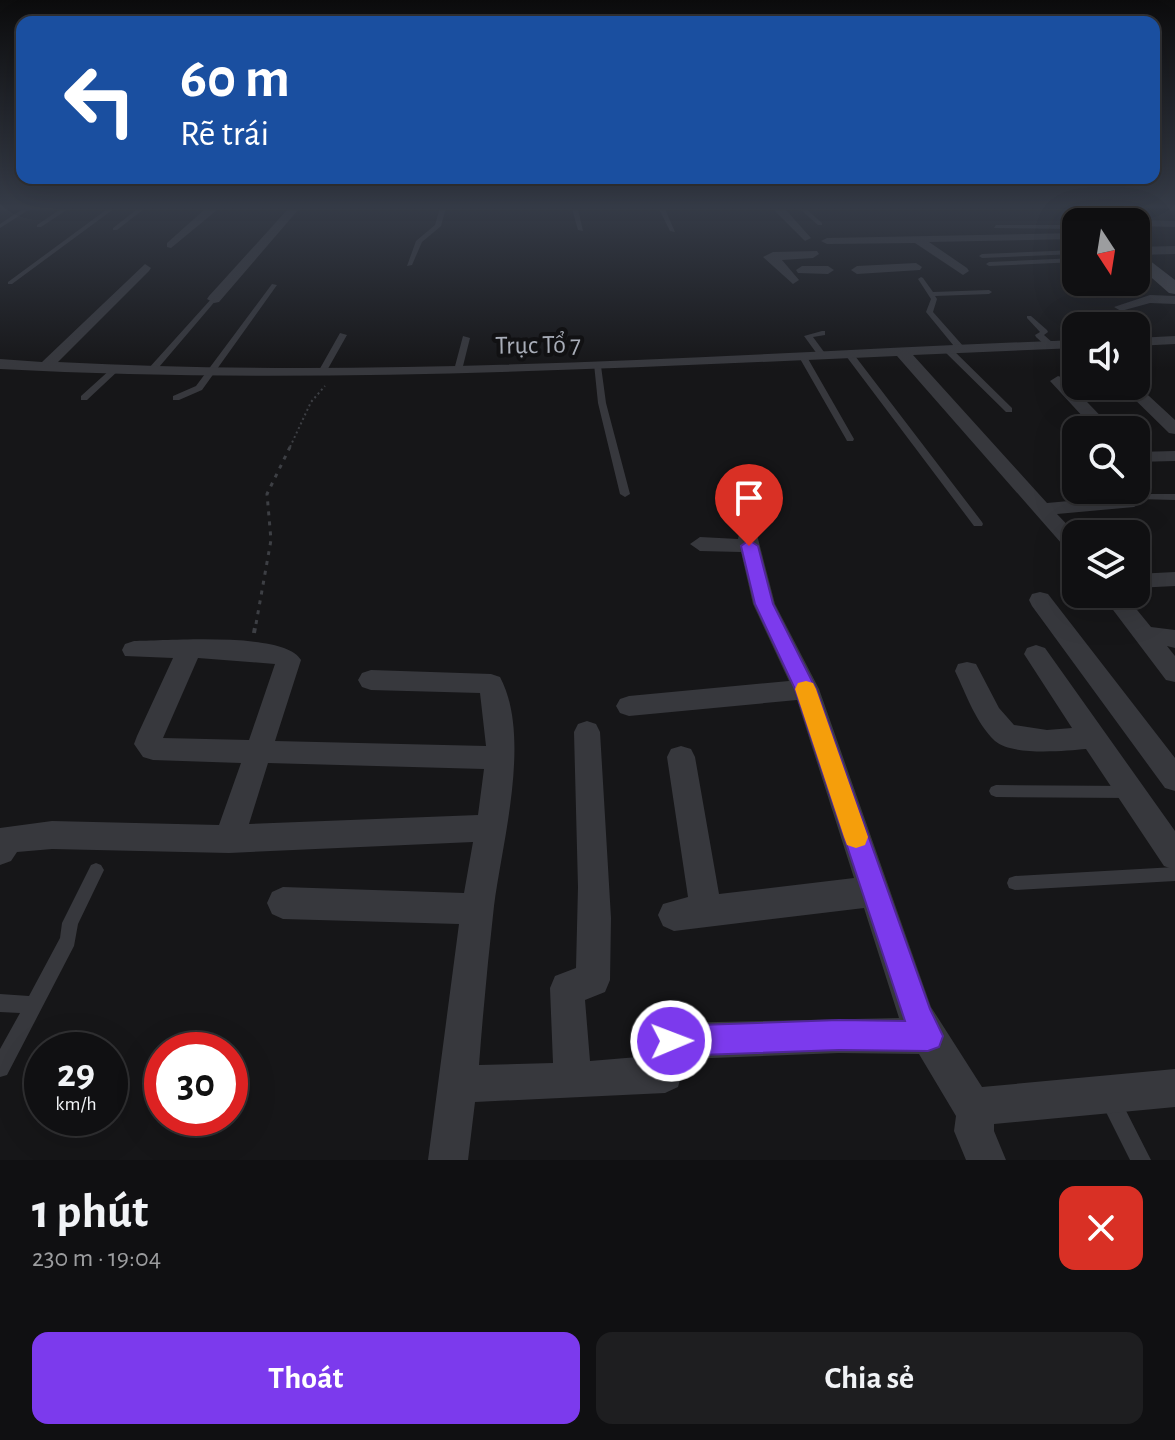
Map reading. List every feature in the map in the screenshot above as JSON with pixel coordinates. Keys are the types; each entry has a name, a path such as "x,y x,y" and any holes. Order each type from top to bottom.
{"street":[{"path":"214,299 248,260"},
{"path":"778,260 797,271 828,270 819,260"},
{"path":"904,260 919,273"},
{"path":"951,260 963,271"},
{"path":"1150,267 1175,289"},
{"path":"46,366 145,268"},
{"path":"855,269 919,273"},
{"path":"1121,307 1150,299 1175,300"},
{"path":"1150,341 1175,340"},
{"name":"Trục Tổ 7","path":"0,364 212,372 458,370 1062,345"},
{"path":"902,352 1062,529"},
{"path":"1058,381 1092,416"},
{"path":"1144,400 1175,429"},
{"path":"1150,457 1175,456"},
{"path":"1043,509 1090,504"},
{"path":"700,544 748,540 764,604 806,689 917,1017 976,1112 974,1131 986,1160"},
{"path":"1150,580 1175,579"},
{"path":"1040,600 1175,779"},
{"path":"1123,608 1175,673"},
{"path":"1144,634 1175,639"},
{"path":"134,650 251,650 281,654 289,660 229,839"},
{"path":"189,650 148,744 153,749 498,758"},
{"path":"1036,654 1175,856"},
{"path":"967,671 990,715 1006,735 1047,741 1093,737"},
{"path":"371,680 491,684 498,704 498,758 477,909 460,1084 448,1160"},
{"path":"629,706 806,689"},
{"path":"573,1081 566,1013 567,988 593,980 594,969 596,890 587,732"},
{"path":"681,757 706,912"},
{"path":"0,851 8,839 52,835 229,839 489,828"},
{"path":"674,915 876,891"},
{"path":"283,903 477,909"},
{"path":"460,1084 573,1081 665,1074 671,1041 839,1035 928,1036"},
{"path":"976,1112 982,1106 1106,1092 1175,1088"}],"lane":[{"path":"10,283 41,260"},
{"path":"409,265 411,260"},
{"path":"989,264 1062,261"},
{"path":"919,273 934,299 929,312 954,349 1009,410"},
{"path":"176,398 199,388 274,285"},
{"path":"931,294 989,292"},
{"path":"151,371 214,299"},
{"path":"1029,317 1044,332 1039,335 1050,345"},
{"path":"822,333 808,336 823,356"},
{"path":"322,372 343,335"},
{"path":"458,370 466,338"},
{"path":"849,354 978,524"},
{"path":"803,357 850,439"},
{"path":"597,366 602,403 625,494"},
{"path":"84,398 115,370"},
{"path":"1150,498 1175,497"},
{"path":"996,791 1130,792"},
{"path":"0,1068 68,940 70,923 96,870"},
{"path":"1015,883 1175,874"},
{"path":"0,1003 33,1005"},
{"path":"1106,1092 1141,1160"}],"path":[{"path":"251,650 271,540 267,494 311,402 340,372"}],"slow traffic":[{"path":"806,689 856,837"}],"route":[{"path":"671,1041 839,1035 928,1036 917,1017 806,689 764,604 749,546"}]}
